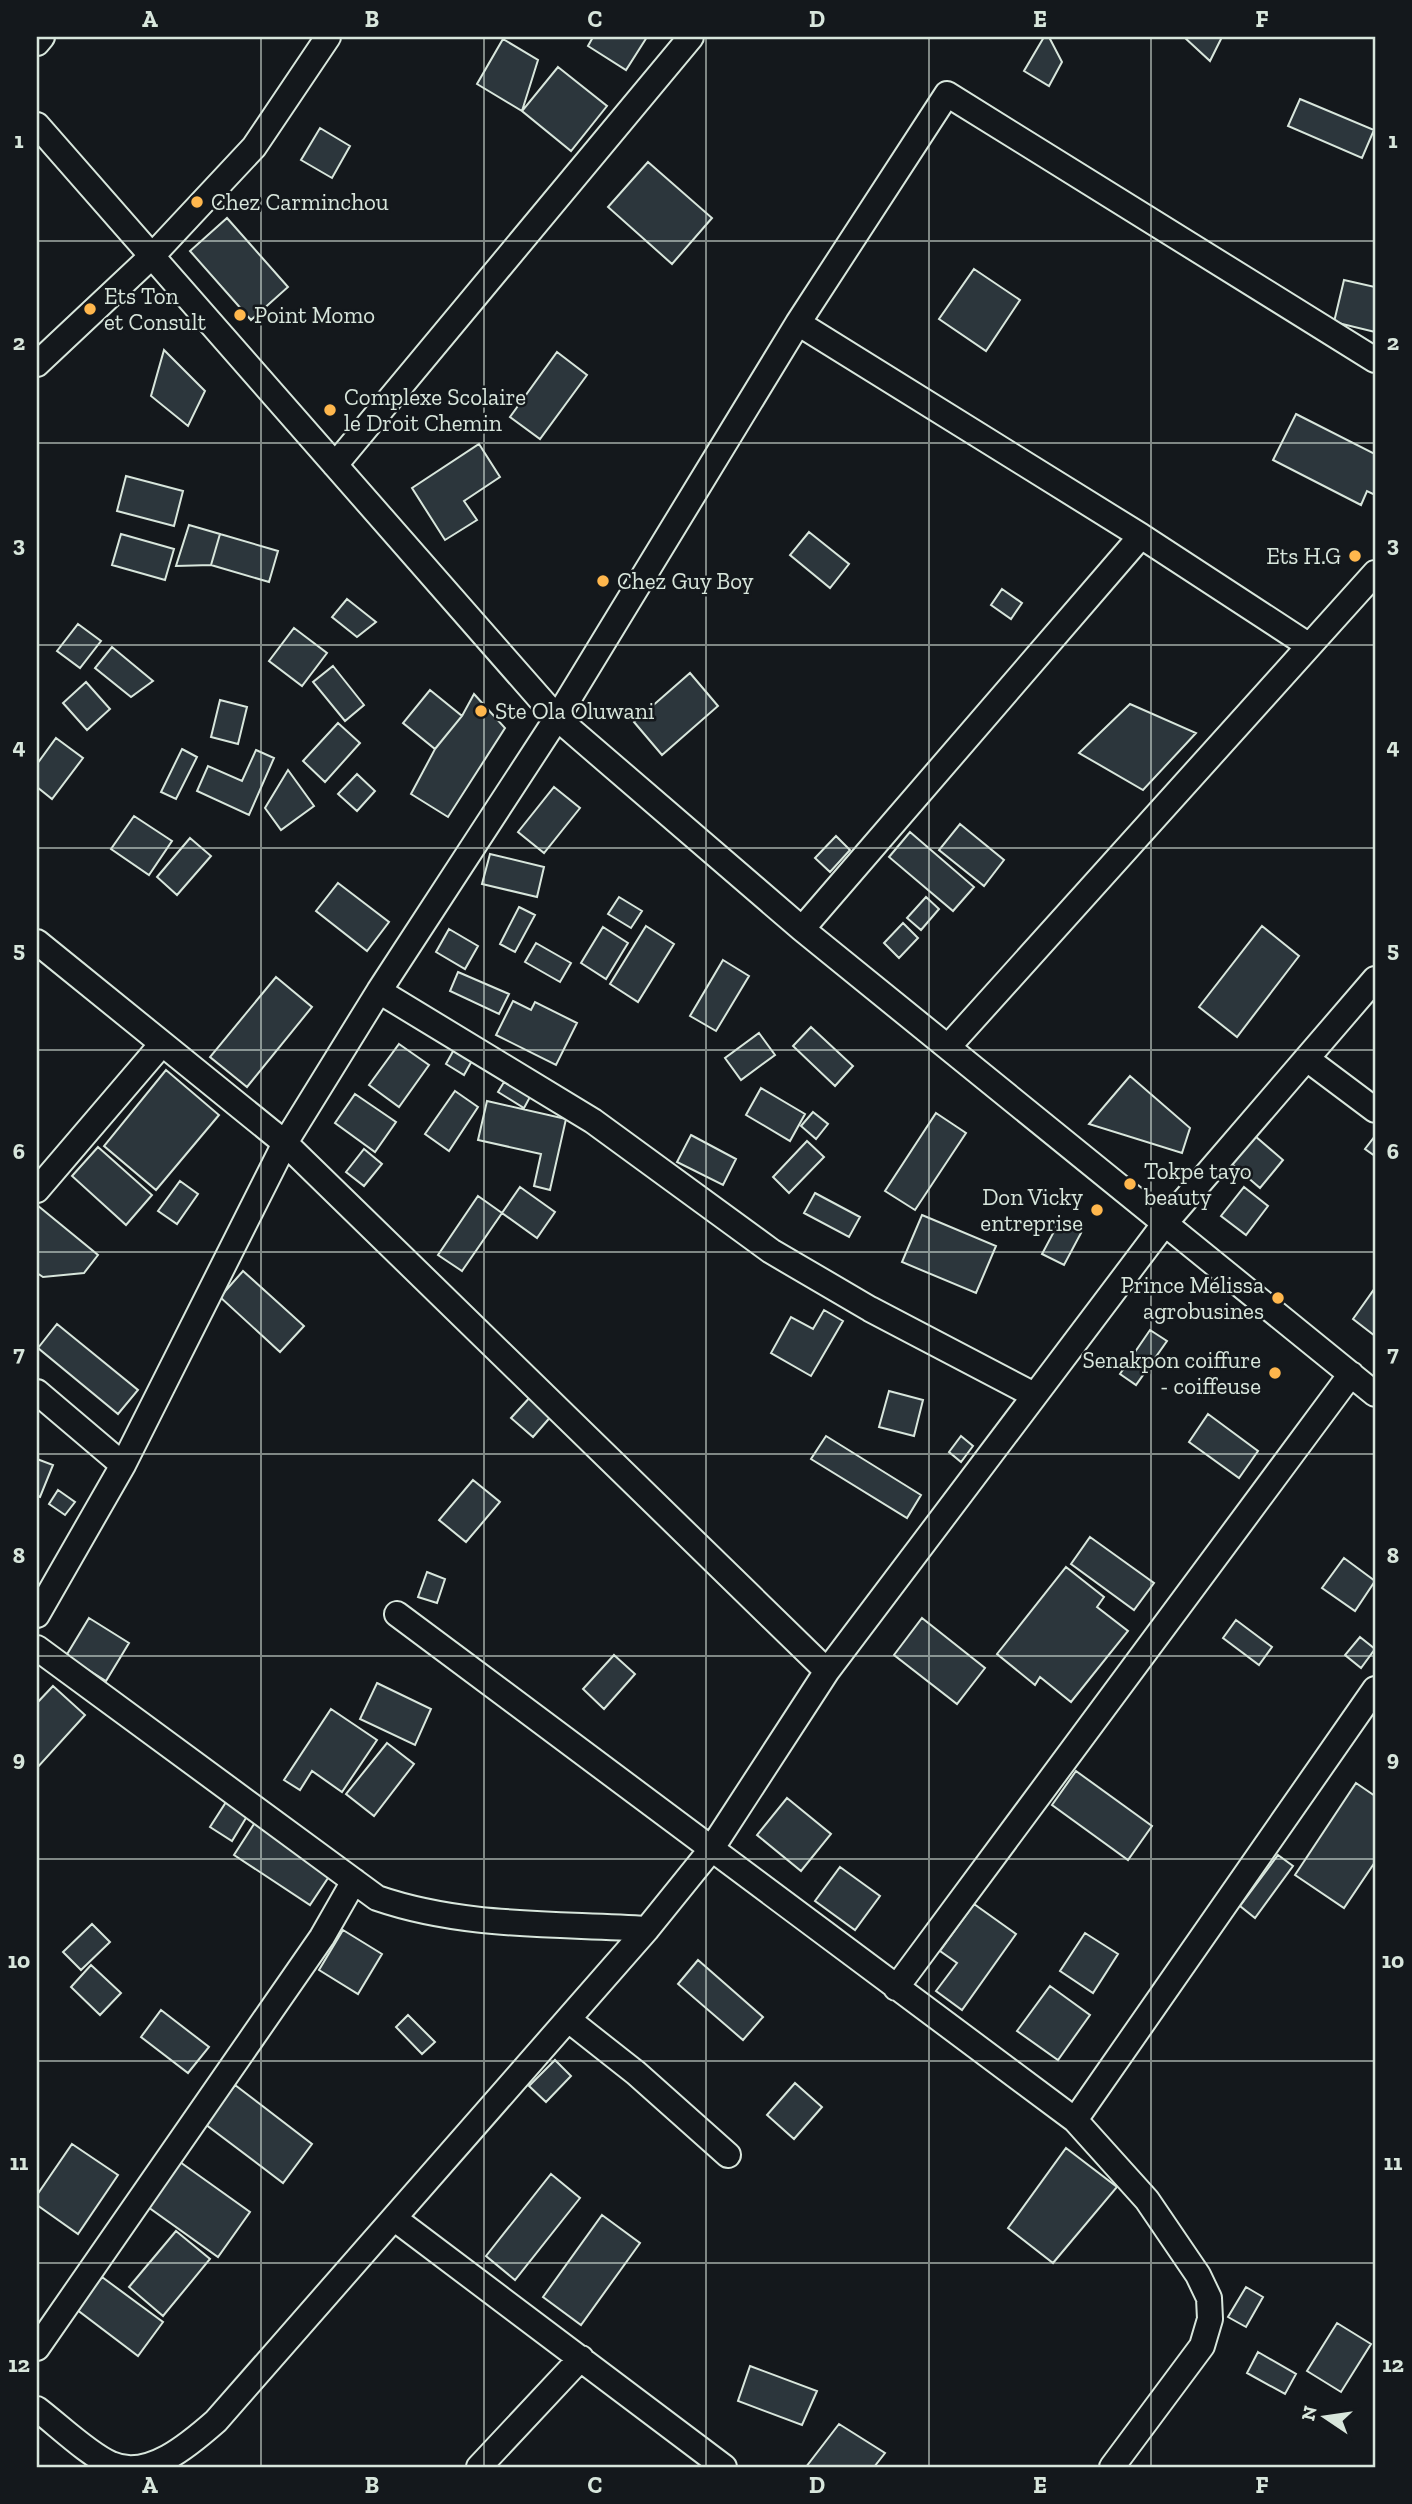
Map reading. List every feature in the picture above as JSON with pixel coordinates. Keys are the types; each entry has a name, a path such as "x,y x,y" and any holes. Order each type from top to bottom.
{"street":[{"path":"37,43 42,37"},
{"path":"37,364 153,256 254,147 328,37"},
{"path":"335,465 691,37"},
{"path":"37,1615 123,1465 285,1143 379,991 557,719 798,323 947,94 1375,360"},
{"path":"37,125 557,719 802,929 1375,1394"},
{"path":"798,323 1142,536 1308,645"},
{"path":"802,929 1142,536"},
{"path":"948,1047 1375,573"},
{"path":"37,942 285,1143 827,1671"},
{"path":"37,2409 112,2465 156,2464 185,2448 216,2421 570,2021 710,1851 827,1671 1165,1223 1375,979"},
{"path":"379,991 593,1121 771,1251 870,1309 1034,1395"},
{"path":"37,1191 161,1045"},
{"path":"1307,1059 1375,1110"},
{"path":"895,1988 1351,1374"},
{"path":"37,1392 123,1465"},
{"path":"397,1614 710,1851 1075,2120 1147,2200 1198,2275 1209,2298 1210,2319 1202,2346 1112,2467"},
{"path":"37,1648 377,1898 420,1913 473,1921 647,1929"},
{"path":"1075,2120 1375,1689"},
{"path":"37,2348 322,1937 354,1881"},
{"path":"570,2021 636,2073 728,2155"},
{"path":"395,2218 724,2467"},
{"path":"479,2467 581,2358"}],"building":[{"path":"593,37 647,37 626,70 588,46"},
{"path":"1044,37 1049,37 1062,62 1049,86 1024,71"},
{"path":"1184,37 1222,37 1210,61"},
{"path":"503,39 538,60 522,111 477,84"},
{"path":"558,67 607,106 571,151 522,111"},
{"path":"1300,99 1374,130 1362,158 1288,126"},
{"path":"320,128 350,146 332,178 301,160"},
{"path":"648,162 712,218 672,264 608,207"},
{"path":"227,218 288,287 251,320 190,251"},
{"path":"974,269 1020,300 986,351 939,319"},
{"path":"1344,280 1375,287 1375,332 1334,322"},
{"path":"164,350 205,391 188,426 151,396"},
{"path":"557,352 587,375 540,439 510,417"},
{"path":"1296,414 1375,454 1375,495 1367,491 1361,505 1273,460"},
{"path":"479,444 500,477 464,501 477,520 445,540 412,488"},
{"path":"126,476 183,491 174,526 117,511"},
{"path":"189,525 220,534 211,565 176,566"},
{"path":"809,532 849,564 830,588 790,555"},
{"path":"121,534 174,549 165,580 112,565"},
{"path":"220,534 278,551 269,582 211,565"},
{"path":"1002,589 1022,603 1011,619 991,605"},
{"path":"347,599 376,622 357,637 332,617"},
{"path":"78,624 101,641 80,668 57,651"},
{"path":"294,628 327,653 302,686 269,661"},
{"path":"112,647 153,681 131,697 95,668"},
{"path":"333,666 364,705 345,721 313,682"},
{"path":"690,673 718,706 662,755 634,722"},
{"path":"86,682 110,709 87,730 63,703"},
{"path":"430,690 462,716 435,749 403,723"},
{"path":"474,694 505,728 448,817 411,794 435,749 462,716"},
{"path":"220,700 247,707 238,744 211,737"},
{"path":"1130,704 1196,733 1143,790 1079,753"},
{"path":"338,723 360,743 325,782 303,761"},
{"path":"56,738 83,758 52,799 37,787 37,764"},
{"path":"182,749 197,757 176,799 161,792"},
{"path":"256,750 274,758 249,815 197,791 208,766 242,781"},
{"path":"288,770 314,806 281,830 265,808"},
{"path":"357,774 375,791 357,811 338,794"},
{"path":"554,787 580,808 544,853 518,832"},
{"path":"134,816 172,841 149,875 111,849"},
{"path":"960,824 1004,860 984,886 939,850"},
{"path":"910,832 974,887 953,911 889,857"},
{"path":"836,836 850,850 830,872 815,858"},
{"path":"190,838 211,856 177,895 157,877"},
{"path":"490,854 544,867 537,897 482,884"},
{"path":"338,883 389,922 367,951 316,911"},
{"path":"619,897 642,911 631,928 608,914"},
{"path":"926,897 939,909 921,930 907,918"},
{"path":"519,907 535,915 515,952 500,944"},
{"path":"903,923 918,938 899,958 884,943"},
{"path":"646,926 674,944 638,1002 610,984"},
{"path":"1262,926 1299,956 1237,1037 1199,1007"},
{"path":"603,927 628,943 606,979 581,963"},
{"path":"449,929 478,946 465,969 436,952"},
{"path":"536,943 571,963 560,982 525,962"},
{"path":"723,960 749,976 716,1031 690,1016"},
{"path":"458,972 509,994 499,1014 450,991"},
{"path":"276,977 312,1007 247,1087 210,1057"},
{"path":"513,1001 531,1010 535,1002 577,1023 556,1065 496,1035"},
{"path":"811,1027 853,1066 835,1086 793,1046"},
{"path":"759,1033 775,1055 741,1080 725,1058"},
{"path":"399,1044 429,1065 399,1107 369,1085"},
{"path":"456,1046 474,1057 464,1075 446,1064"},
{"path":"166,1070 219,1115 156,1190 104,1146"},
{"path":"1130,1076 1190,1128 1182,1153 1089,1124"},
{"path":"504,1082 530,1097 524,1108 498,1092"},
{"path":"761,1088 805,1114 790,1141 746,1115"},
{"path":"455,1091 478,1107 449,1151 425,1134"},
{"path":"355,1094 396,1122 375,1152 335,1123"},
{"path":"487,1101 566,1119 550,1190 534,1186 541,1154 478,1140"},
{"path":"813,1112 828,1124 816,1139 801,1126"},
{"path":"936,1113 966,1133 915,1210 885,1191"},
{"path":"691,1135 736,1159 723,1185 677,1162"},
{"path":"1255,1136 1283,1160 1260,1188 1232,1164"},
{"path":"1375,1136 1375,1156 1365,1149"},
{"path":"807,1141 824,1157 789,1193 773,1177"},
{"path":"98,1147 152,1195 126,1225 72,1176"},
{"path":"364,1149 382,1164 364,1186 346,1172"},
{"path":"180,1181 198,1194 177,1224 158,1211"},
{"path":"520,1187 555,1212 537,1238 502,1213"},
{"path":"1244,1187 1268,1206 1246,1235 1221,1216"},
{"path":"815,1193 860,1217 849,1237 804,1213"},
{"path":"478,1196 502,1213 462,1271 438,1255"},
{"path":"37,1205 98,1255 84,1273 43,1277 37,1273"},
{"path":"922,1215 996,1246 976,1293 902,1262"},
{"path":"1059,1222 1081,1233 1064,1265 1042,1254"},
{"path":"243,1271 304,1326 280,1352 220,1297"},
{"path":"1375,1288 1375,1336 1353,1319"},
{"path":"824,1310 843,1321 811,1376 771,1353 791,1317 813,1329"},
{"path":"57,1324 138,1390 118,1414 38,1348"},
{"path":"1150,1330 1167,1341 1136,1385 1120,1374"},
{"path":"889,1391 923,1400 914,1436 879,1427"},
{"path":"532,1395 553,1414 533,1437 511,1418"},
{"path":"1208,1414 1258,1451 1239,1478 1189,1442"},
{"path":"826,1436 921,1495 907,1518 811,1459"},
{"path":"961,1436 973,1446 961,1462 949,1452"},
{"path":"37,1459 53,1465 40,1497 37,1496"},
{"path":"473,1480 500,1502 466,1542 439,1520"},
{"path":"58,1490 75,1502 65,1515 49,1504"},
{"path":"1090,1537 1154,1583 1134,1610 1071,1564"},
{"path":"1344,1558 1375,1581 1355,1611 1322,1588"},
{"path":"1066,1567 1104,1597 1097,1607 1128,1631 1071,1702 1040,1677 1035,1685 997,1654"},
{"path":"427,1572 445,1579 437,1603 418,1597"},
{"path":"89,1618 129,1643 106,1681 66,1656"},
{"path":"922,1618 985,1668 957,1704 894,1655"},
{"path":"1236,1620 1272,1647 1259,1665 1223,1638"},
{"path":"1360,1637 1375,1649 1361,1668 1345,1655"},
{"path":"614,1655 635,1674 604,1709 583,1689"},
{"path":"377,1683 431,1709 415,1745 360,1719"},
{"path":"53,1686 85,1715 37,1768 37,1703"},
{"path":"331,1709 377,1740 342,1792 312,1771 300,1790 284,1780"},
{"path":"387,1743 414,1764 374,1816 346,1794"},
{"path":"1076,1771 1152,1826 1128,1860 1052,1805"},
{"path":"1356,1783 1375,1796 1375,1862 1344,1908 1295,1875"},
{"path":"787,1798 831,1834 801,1871 757,1835"},
{"path":"228,1799 249,1813 232,1841 210,1827"},
{"path":"256,1821 332,1872 310,1905 234,1855"},
{"path":"1278,1855 1293,1866 1255,1918 1240,1906"},
{"path":"840,1867 880,1896 855,1930 815,1901"},
{"path":"974,1904 1016,1934 962,2010 936,1991 957,1963 940,1951"},
{"path":"92,1924 110,1942 81,1970 63,1952"},
{"path":"343,1930 382,1954 358,1994 319,1970"},
{"path":"1085,1933 1118,1954 1093,1993 1060,1971"},
{"path":"698,1960 763,2017 743,2040 678,1984"},
{"path":"91,1965 121,1993 100,2015 71,1987"},
{"path":"1050,1986 1090,2015 1058,2060 1017,2031"},
{"path":"161,2010 209,2047 188,2073 141,2037"},
{"path":"408,2015 435,2042 422,2054 396,2027"},
{"path":"555,2060 571,2076 546,2102 529,2086"},
{"path":"795,2083 822,2107 794,2139 767,2115"},
{"path":"235,2085 312,2144 283,2183 205,2124"},
{"path":"72,2144 118,2175 78,2234 37,2205 37,2195"},
{"path":"1066,2148 1117,2187 1053,2263 1008,2228"},
{"path":"180,2162 250,2212 218,2257 148,2207"},
{"path":"551,2174 580,2198 515,2280 486,2256"},
{"path":"602,2215 640,2243 581,2325 543,2297"},
{"path":"176,2231 210,2259 163,2316 129,2287"},
{"path":"102,2277 163,2322 138,2356 76,2309"},
{"path":"1246,2287 1263,2297 1246,2327 1228,2317"},
{"path":"1337,2323 1371,2344 1341,2392 1307,2371"},
{"path":"1258,2352 1296,2374 1285,2394 1247,2373"},
{"path":"750,2366 817,2391 802,2425 738,2401"},
{"path":"839,2424 885,2453 874,2467 806,2467"}],"place":[{"name":"Chez Carminchou","path":"197,202"},
{"name":"Ets Ton et Consult","path":"90,309"},
{"name":"Point Momo","path":"240,315"},
{"name":"Complexe Scolaire le Droit Chemin","path":"330,410"},
{"name":"Ets H.G","path":"1355,556"},
{"name":"Chez Guy Boy","path":"603,581"},
{"name":"Ste Ola Oluwani","path":"481,711"},
{"name":"Tokpe tayo beauty","path":"1130,1184"},
{"name":"Don Vicky entreprise","path":"1097,1210"},
{"name":"Prince Mélissa agrobusines","path":"1278,1298"},
{"name":"Senakpon coiffure - coiffeuse","path":"1275,1373"}]}
